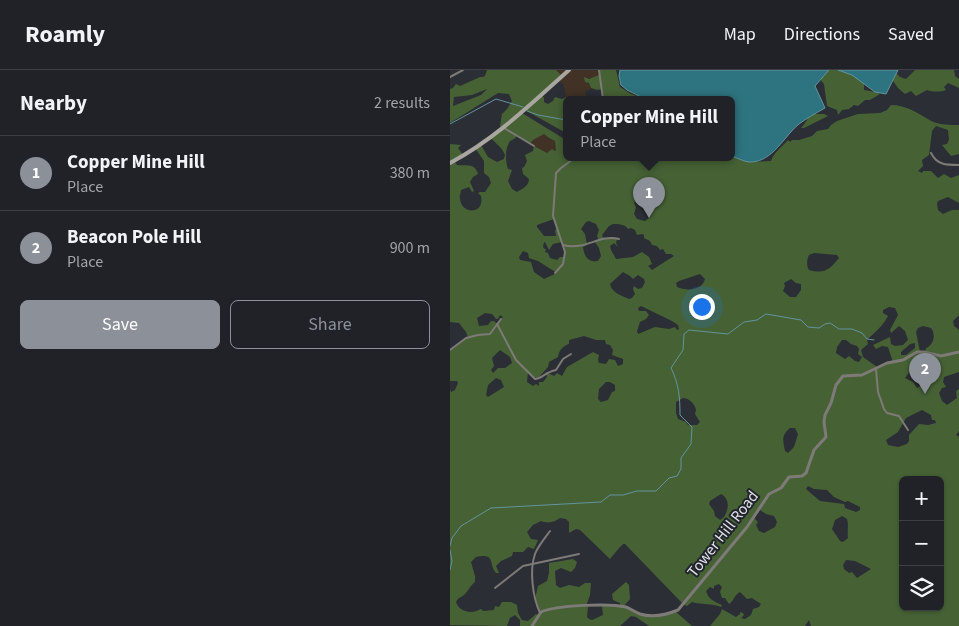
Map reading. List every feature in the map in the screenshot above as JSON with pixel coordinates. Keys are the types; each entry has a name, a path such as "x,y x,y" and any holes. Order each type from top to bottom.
{"main road":[{"path":"450,163 479,146 504,128 569,70"}],"street":[{"path":"450,76 463,70"},
{"path":"599,70 603,96"},
{"path":"504,128 534,146"},
{"path":"930,153 939,163 959,165"},
{"path":"555,273 563,264 565,254 553,216 557,184 556,176 559,169 570,161"},
{"path":"563,245 581,246 605,238 619,239"},
{"path":"450,350 466,338 478,334 490,334 501,319"},
{"path":"497,324 516,360 536,379 539,379 548,371 556,370 564,359 571,354"},
{"name":"Tower Hill Road","path":"540,613 558,608 599,606 626,607 647,615 664,615 678,610 747,527 770,493 781,488 789,477 802,476 808,471 814,450 826,437 825,417 836,385 842,378 848,375 861,375 887,363 905,359 918,352 941,356 959,352"},
{"path":"876,369 878,392 884,409 887,413 899,416 908,430"},
{"path":"532,626 540,613 532,592 533,563 535,554 550,531"},
{"path":"494,588 523,566 579,554"}],"shaded area":[{"path":"556,70 599,70 600,75 589,79 584,77 591,88 585,91 586,96 566,96 563,84 558,80 558,72"},
{"path":"544,133 549,139 555,141 557,148 554,151 552,149 547,153 530,144"}],"green space":[{"path":"487,70 556,70 562,76 541,94 544,102 548,104 555,97 563,98 563,131 525,110 522,113 563,138 563,161 735,161 735,156 752,162 771,161 776,152 788,140 790,142 812,136 817,131 828,129 837,121 858,114 880,113 887,110 891,105 907,108 937,123 959,125 959,154 951,156 942,145 947,144 949,140 948,130 936,126 932,131 929,155 922,160 923,166 918,171 922,173 923,171 931,171 938,178 944,174 951,178 959,175 959,203 948,197 938,201 937,204 938,210 943,214 952,210 959,210 959,315 953,321 954,326 959,330 959,372 944,377 943,382 946,387 942,388 939,393 942,401 947,405 957,398 956,391 959,389 959,431 956,435 959,437 959,626 811,626 809,620 805,626 710,626 722,609 736,617 740,612 743,613 744,615 741,618 745,619 751,615 753,609 761,604 752,598 747,599 740,592 729,604 725,598 722,598 720,592 722,587 719,584 714,586 714,589 710,587 706,591 710,598 722,605 721,607 692,602 687,606 625,544 610,559 580,530 576,529 569,533 569,522 566,519 560,518 556,521 541,521 533,525 527,532 531,539 538,540 534,549 528,547 523,552 513,552 512,556 501,561 496,566 499,573 496,573 489,558 486,556 476,557 471,562 475,582 457,600 458,606 463,610 474,612 481,609 483,611 494,610 495,606 499,607 502,602 511,602 517,605 518,613 522,620 528,621 540,613 535,599 538,586 547,581 549,563 573,559 577,562 571,572 561,568 555,571 556,585 560,588 569,585 579,587 585,583 591,583 590,595 586,606 588,607 587,617 589,619 592,620 603,615 602,606 620,607 620,603 613,600 612,594 626,582 629,585 630,599 623,607 649,615 661,615 675,611 692,626 649,626 636,617 631,616 620,626 520,626 520,620 515,615 510,618 507,626 450,625 450,389 451,392 455,390 458,383 457,381 450,381 450,351 468,337 459,323 450,322 450,144 461,145 458,148 463,155 454,160 457,165 470,166 477,170 478,174 470,182 474,191 472,192 469,187 461,190 460,196 464,207 468,210 476,210 481,202 481,196 478,193 485,192 491,183 489,177 484,173 484,161 475,148 481,145 488,157 497,162 504,159 504,152 491,138 502,129 500,126 502,114 512,101 509,94 498,93 450,123 450,89 456,84 460,86 485,76","holes":["487,89 481,95 453,106 454,97 472,95","544,134 555,141 556,150 552,149 547,153 534,146 533,151 525,155 527,161 522,168 523,174 529,181 525,187 517,192 512,189 508,181 512,170 508,169 506,151 510,141 517,136 530,144 533,140","645,196 648,203 651,201 654,203 653,207 650,207 652,212 650,217 645,221 637,219 634,214 636,207 634,203 640,197","554,219 557,229 555,230 556,236 544,236 537,225","589,221 596,224 599,230 597,236 599,240 595,242 601,256 598,261 589,260 584,253 583,247 587,245 585,234 581,229 586,222","613,224 625,226 628,229 635,230 637,235 644,235 644,238 650,241 652,245 657,246 660,250 663,249 666,254 674,256 652,270 648,266 652,264 649,257 642,252 633,257 616,259 610,246 614,243 618,247 617,239 604,239 602,235","544,242 549,250 553,244 562,242 565,252 564,257 560,257 557,260 550,258 548,253 545,252 546,250 543,247","523,251 528,253 529,258 538,261 557,273 544,279 534,272 531,262 520,260 519,257","814,253 837,255 839,258 826,270 819,272 809,270 807,260 809,255","623,272 633,279 638,275 645,282 642,288 638,289 634,286 635,294 629,299 620,295 610,284","700,274 705,279 701,286 693,289 677,287 676,283","791,279 801,284 801,290 796,297 790,297 783,291 784,283","641,306 672,321 678,325 679,329 677,330 675,327 669,329 655,327 638,334 640,322 649,315 646,311 639,311 638,308","889,307 895,308 898,315 890,330 891,333 899,326 905,331 908,340 903,345 895,346 891,344 890,337 873,345 876,349 882,346 888,347 892,359 892,362 877,367 863,357 861,350 868,344 867,340 886,320 888,316 883,313 883,310","485,313 492,314 496,319 500,315 503,317 497,324 491,321 488,325 479,326 477,318","923,326 933,330 932,342 925,352 920,352 916,332 918,328","584,336 596,340 605,340 606,344 610,345 613,350 612,355 623,359 623,364 618,366 615,360 609,359 606,364 599,363 599,355 593,352 567,367 562,376 557,373 554,376 546,372 547,377 543,382 539,382 539,386 536,384 533,386 527,382 528,372 533,377 538,378 548,367 549,362 558,357 560,350 569,344 569,340","842,340 846,340 857,346 859,349 858,354 862,357 859,362 849,356 845,359 836,353 837,347","915,343 915,348 906,355 901,355 901,352 910,344","500,350 510,357 512,363 505,368 498,368 493,373 491,370 494,366 492,358","916,367 925,370 929,378 927,382 917,388 913,382 905,378","496,378 501,380 504,387 488,397 486,395 488,385","606,382 615,385 615,391 612,392 608,400 601,402 598,399 599,389","683,398 687,399 693,404 696,410 695,414 700,422 697,425 688,425 686,422 678,419 676,402","922,410 931,415 932,420 935,420 936,423 928,425 919,424 909,435 907,444 898,447 888,445 886,440 898,432 906,418","790,428 795,428 798,434 794,447 788,453 785,451 783,438","808,486 814,489 827,490 834,497 860,507 860,510 856,512 845,508 844,504 820,501 806,489","721,494 724,496 728,504 724,517 720,520 715,516 709,504 710,501","760,510 774,516 777,522 775,527 764,533 759,531 756,525 758,522 754,518","842,516 847,519 848,538 843,542 840,541 832,529 835,520","846,560 855,561 871,569 857,578 852,572 849,573 844,569 843,565"]},
{"path":"599,70 616,70 620,87 637,96 603,96 602,89 591,88 589,83 585,82 584,77 589,79 599,75"},
{"path":"826,70 846,70 864,81 864,90 880,94 870,100 865,100 858,106 854,105 849,109 842,110 838,115 837,110 827,106 824,84 819,78"},
{"path":"915,70 954,70 955,76 959,79 959,88 948,83 944,87 946,90 944,91 927,90 916,96 911,91 905,94 891,78 896,73 906,79"},
{"path":"812,114 828,116 801,128 809,117"}],"water":[{"path":"620,70 829,70 815,86 825,108 799,124 772,153 758,161 750,162 735,157 735,96 639,96 621,85"},
{"path":"838,70 898,70 886,94 875,92 852,75"}],"waterway":[{"path":"450,124 496,99 523,107"},
{"path":"527,111 563,119"},
{"path":"450,546 452,538 461,526 491,508 601,502 610,495 623,495 637,491 656,491 669,478 677,476 681,469 681,458 691,444 692,427 680,415 676,380 671,368 683,350 684,334 689,330 728,334 744,322 757,320 766,314 801,320 808,327 819,328 830,323 839,329 852,329 862,333 867,339 874,340"},
{"path":"450,550 452,561 450,570"}],"place":[{"name":"Copper Mine Hill","path":"649,218"},
{"name":"Beacon Pole Hill","path":"925,394"}]}
